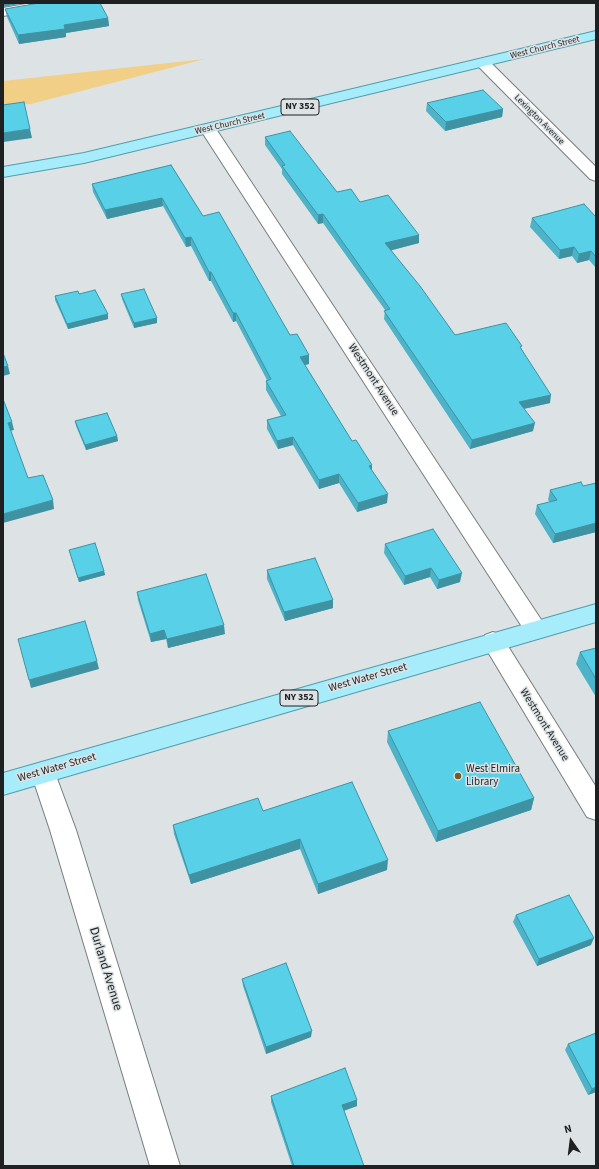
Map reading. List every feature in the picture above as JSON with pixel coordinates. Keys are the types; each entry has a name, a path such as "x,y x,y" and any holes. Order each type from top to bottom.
{"main road":[{"name":"West Church Street","path":"3,172 84,158 483,64 596,35"},
{"name":"West Water Street","path":"3,784 493,641 596,613"}],"street":[{"path":"3,12 56,3"},
{"name":"Lexington Avenue","path":"483,64 596,176"},
{"name":"Westmont Avenue","path":"208,129 516,597 536,630"},
{"name":"Westmont Avenue","path":"493,641 596,809"},
{"name":"Durland Avenue","path":"43,773 66,837 165,1166"}],"shaded area":[{"path":"205,59 31,104 3,106 3,81"}],"building":[{"path":"39,3 100,3 108,18 64,25 65,29 18,35 5,9"},
{"path":"483,90 503,109 446,122 427,103"},
{"path":"24,102 30,129 3,133 3,105"},
{"path":"290,131 337,192 351,189 360,202 388,195 419,235 385,243 420,286 455,335 506,323 522,346 520,347 551,395 519,402 535,423 472,440 384,311 390,309 323,214 318,215 282,166 285,165 265,137"},
{"path":"171,165 203,216 219,212 290,335 297,334 309,355 300,357 352,441 356,440 372,465 369,466 388,494 358,503 339,474 319,480 293,437 277,441 267,420 286,415 266,381 271,379 236,313 233,313 191,237 185,238 162,198 105,210 92,184"},
{"path":"584,204 596,217 596,257 591,251 579,254 574,247 560,250 532,218"},
{"path":"144,289 157,318 134,323 121,294"},
{"path":"95,290 108,314 67,324 55,296 78,291 79,294"},
{"path":"3,353 8,366 3,367"},
{"path":"3,399 12,422 8,423 28,478 43,475 53,500 3,514"},
{"path":"107,413 117,436 85,445 75,421"},
{"path":"581,482 583,486 596,483 596,523 555,534 537,505 557,500 550,490"},
{"path":"433,529 462,573 439,580 431,568 405,576 385,544"},
{"path":"95,543 104,571 78,578 69,550"},
{"path":"315,558 333,600 284,612 267,570"},
{"path":"206,574 224,625 167,639 164,630 150,634 137,592"},
{"path":"85,621 97,661 29,680 18,639"},
{"path":"596,648 596,679 580,652"},
{"name":"West Elmira Library","path":"480,702 534,798 438,831 388,731"},
{"path":"352,782 388,860 318,884 300,839 189,875 173,825 258,798 263,811"},
{"path":"569,895 594,938 539,959 516,915"},
{"path":"286,963 312,1031 266,1047 242,979"},
{"path":"596,1033 596,1087 592,1089 568,1044"},
{"path":"345,1068 357,1100 342,1105 364,1166 294,1166 271,1096"}],"place":[{"name":"West Elmira Library","path":"458,776"}]}
